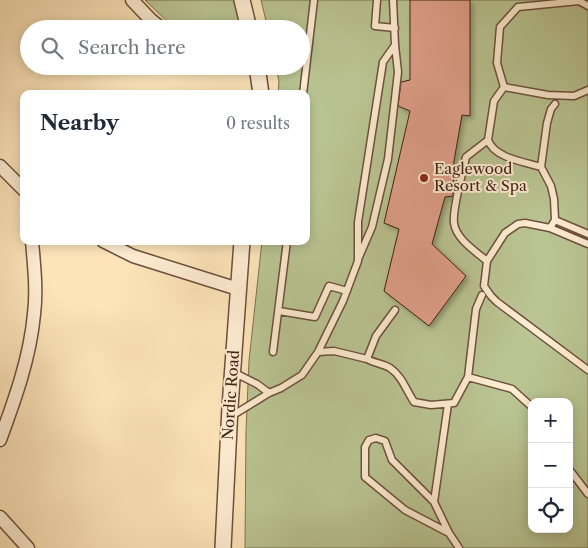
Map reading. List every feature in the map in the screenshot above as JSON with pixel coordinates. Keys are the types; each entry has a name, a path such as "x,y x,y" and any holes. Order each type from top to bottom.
{"street":[{"path":"132,0 151,20"},
{"path":"242,0 247,20"},
{"path":"258,75 260,90"},
{"path":"0,166 20,186"},
{"path":"0,440 19,389 29,348 34,314 35,288 32,245"},
{"path":"111,245 134,256 238,290"},
{"name":"Nordic Road","path":"222,548 242,245"},
{"path":"0,517 28,548"}],"lane":[{"path":"310,34 314,0"},
{"path":"377,0 376,26 395,28"},
{"path":"229,418 302,375 318,352 347,291 372,227 388,159 398,72 393,0"},
{"path":"504,87 497,63 500,27 518,7 562,1 579,1 588,6"},
{"path":"358,261 358,222 383,62 395,44"},
{"path":"303,90 305,75"},
{"path":"504,87 564,96 574,96 588,90"},
{"path":"504,87 494,101 488,140 490,146 506,156 541,167"},
{"path":"548,95 555,104"},
{"path":"550,228 555,220 554,199 551,186 541,167 551,109 564,96"},
{"path":"487,261 467,245 454,224 466,156 488,140"},
{"path":"555,220 588,234"},
{"path":"318,352 334,351 367,359 388,367 401,379 414,402 431,405 454,403 468,377 476,308 482,295 487,261 505,234 518,224 525,223 550,228 588,244"},
{"path":"273,352 286,245"},
{"path":"278,312 315,317 329,286 347,291"},
{"path":"484,286 491,296 588,370"},
{"path":"482,295 491,296"},
{"path":"367,359 376,336 396,310"},
{"path":"232,372 257,384 269,393"},
{"path":"468,377 512,389 528,403"},
{"path":"434,502 448,404"},
{"path":"449,533 405,510 365,477 365,447 369,440 376,438 385,441 392,460 434,502 449,533 460,548"},
{"path":"573,474 588,494"}],"green space":[{"path":"145,0 236,0 241,20 166,20"},
{"path":"261,0 588,0 588,548 245,548 246,431 249,361 262,245 310,245 310,90 278,90 278,75 310,75 310,20 266,20"}],"building":[{"name":"Eaglewood Resort & Spa","path":"410,0 470,0 470,116 462,115 454,161 453,196 445,197 432,244 466,276 429,326 384,291 399,229 384,223 410,111 398,106 401,82 410,80"}],"place":[{"name":"Eaglewood Resort & Spa","path":"424,178"}]}
